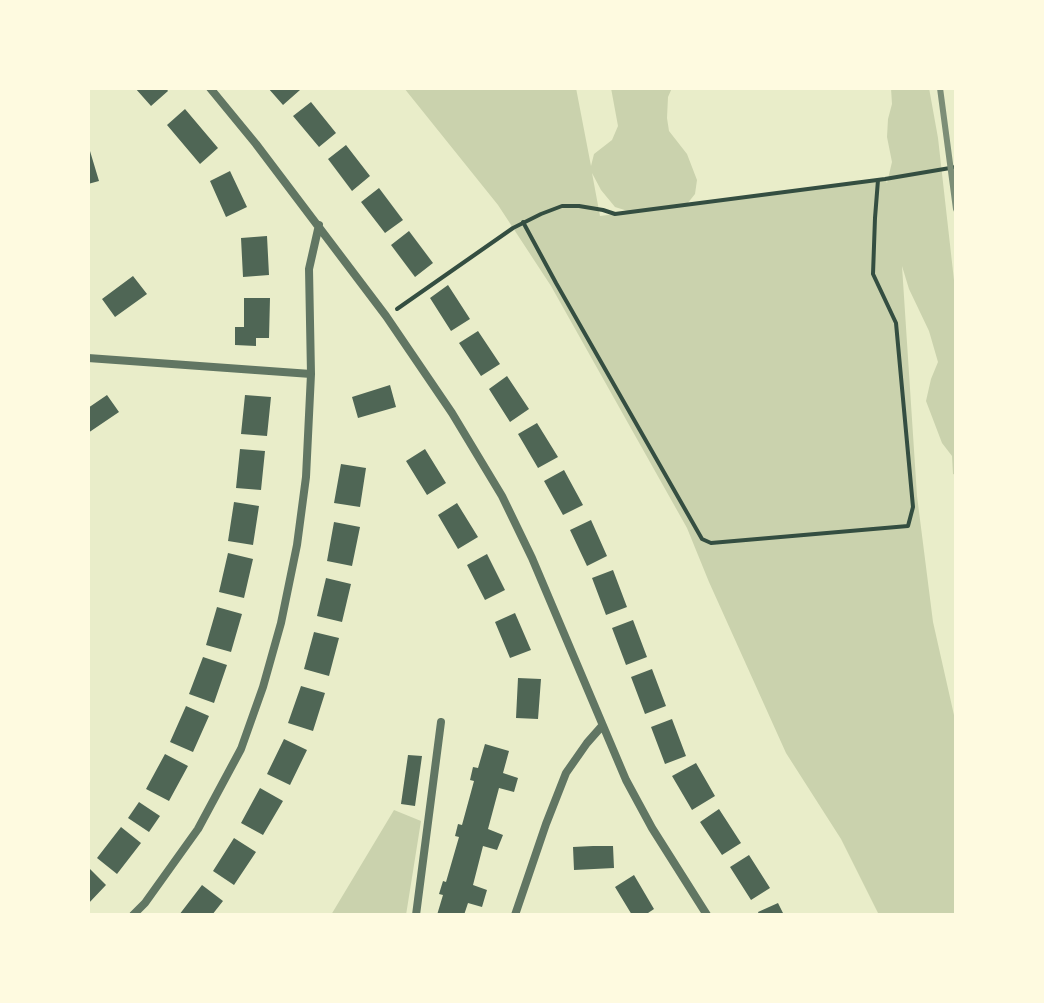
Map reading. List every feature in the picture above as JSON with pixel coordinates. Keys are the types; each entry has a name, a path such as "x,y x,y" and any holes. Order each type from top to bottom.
{"street":[{"path":"210,88 319,225 386,316 452,413 502,496 626,780 652,828 707,915"},
{"path":"133,915 198,829 241,749 281,623 297,545 306,477 311,374 309,269 319,225"},
{"path":"88,358 311,374"},
{"path":"416,915 441,722"},
{"path":"515,915 566,773 602,726"}],"path":[{"path":"386,316 523,222 562,206 579,206 615,214 956,167"},
{"path":"523,222 702,539 711,543 908,526 913,507 896,323 873,274 878,180"}],"green space":[{"path":"404,88 576,88 591,166 594,154 612,140 618,126 611,88 672,88 668,97 669,131 687,154 697,180 695,194 687,204 885,179 887,183 892,162 887,137 891,88 929,88 938,138 956,298 956,475 953,474 952,456 942,443 926,401 938,362 929,331 902,266 917,496 933,622 956,724 956,915 879,915 841,839 786,753 687,528 551,286 498,205","holes":["592,173 615,207 631,212 600,216"]},
{"path":"394,810 421,821 406,915 331,915"}],"building":[{"path":"135,88 166,88 168,91 151,106"},
{"path":"268,88 299,88 300,90 283,105"},
{"path":"311,102 336,133 319,147 293,116"},
{"path":"185,109 218,148 200,164 167,125"},
{"path":"346,145 370,176 352,191 328,159"},
{"path":"88,151 99,181 88,184"},
{"path":"230,171 247,207 226,217 210,181"},
{"path":"379,188 403,220 385,233 361,202"},
{"path":"409,231 433,263 415,277 391,245"},
{"path":"267,236 269,275 243,277 241,238"},
{"path":"133,276 147,294 115,317 102,299"},
{"path":"448,285 470,319 451,331 430,298"},
{"path":"244,298 270,298 269,338 256,338 256,346 235,345 235,327 244,327"},
{"path":"478,331 500,364 481,376 459,343"},
{"path":"507,376 529,409 510,422 489,389"},
{"path":"390,385 396,407 358,418 352,397"},
{"path":"107,395 119,412 88,433 88,408"},
{"path":"245,395 271,397 267,436 241,434"},
{"path":"537,423 558,457 538,468 518,434"},
{"path":"240,449 265,451 261,490 236,488"},
{"path":"425,449 446,483 427,495 406,461"},
{"path":"341,464 366,468 360,507 334,503"},
{"path":"564,470 583,505 563,515 544,481"},
{"path":"234,502 259,506 253,545 228,541"},
{"path":"457,503 478,537 458,549 438,515"},
{"path":"591,520 607,556 587,566 570,530"},
{"path":"334,522 360,527 352,566 327,561"},
{"path":"228,553 253,559 244,598 219,592"},
{"path":"487,554 505,590 485,600 467,565"},
{"path":"613,570 627,607 606,615 592,578"},
{"path":"326,578 351,584 342,622 317,616"},
{"path":"217,607 242,614 231,652 206,645"},
{"path":"515,613 531,650 510,658 495,622"},
{"path":"633,620 647,657 626,665 612,628"},
{"path":"314,632 339,638 329,676 304,669"},
{"path":"203,657 227,665 214,703 189,694"},
{"path":"652,669 666,706 645,714 631,677"},
{"path":"518,678 541,679 538,719 516,718"},
{"path":"301,686 325,693 313,731 288,723"},
{"path":"186,706 209,716 193,752 170,742"},
{"path":"672,719 686,756 665,764 651,727"},
{"path":"284,739 307,750 290,785 267,774"},
{"path":"485,744 509,751 503,773 518,778 514,792 499,788 488,829 503,835 497,850 483,846 473,885 487,890 482,907 468,903 464,915 437,915 443,895 439,894 443,881 446,882 459,837 455,836 458,824 462,825 474,781 470,780 473,767 478,768"},
{"path":"165,754 188,766 169,801 146,789"},
{"path":"408,755 422,756 415,806 401,804"},
{"path":"696,763 715,796 692,810 672,776"},
{"path":"260,788 283,801 263,835 241,823"},
{"path":"139,802 160,816 149,832 128,818"},
{"path":"719,809 741,843 722,855 700,822"},
{"path":"121,827 141,843 117,874 97,858"},
{"path":"234,838 256,852 234,885 213,871"},
{"path":"613,846 614,868 574,870 573,847"},
{"path":"749,855 770,888 751,900 730,867"},
{"path":"88,867 106,885 88,904"},
{"path":"634,875 654,909 645,915 632,915 615,887"},
{"path":"202,885 223,901 212,915 179,915"},
{"path":"778,903 784,915 759,915 758,912"}],"railway":[{"path":"940,88 956,209"}]}
